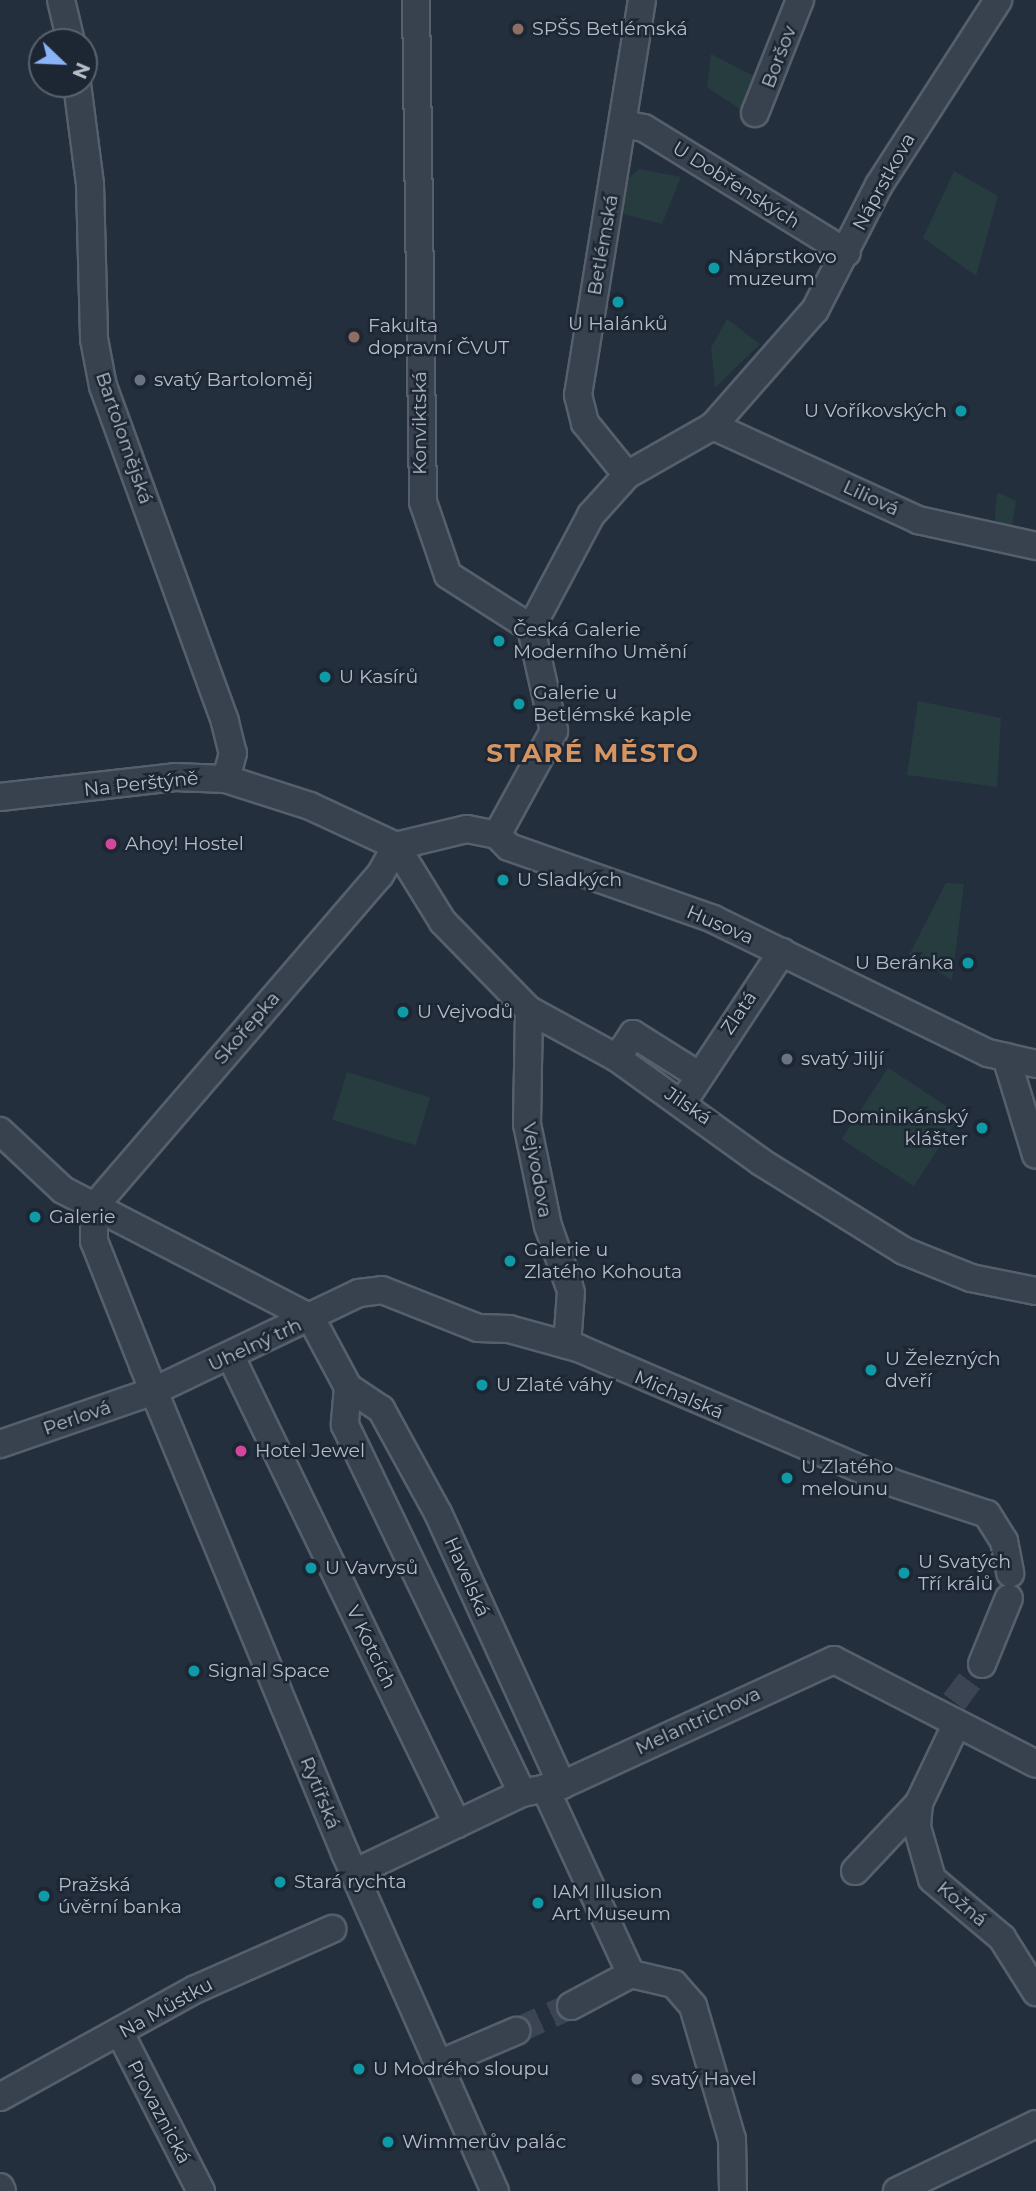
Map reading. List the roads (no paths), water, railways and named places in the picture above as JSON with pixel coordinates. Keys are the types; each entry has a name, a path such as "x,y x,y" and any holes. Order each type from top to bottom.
{"street":[{"path":"61,0 68,28"},
{"name":"Konviktská","path":"416,0 423,502 448,575 531,628"},
{"name":"Betlémská","path":"627,475 585,423 578,395 642,0"},
{"name":"Boršov","path":"755,113 800,0"},
{"name":"Náprstkova","path":"531,628 591,514 627,475 713,426 815,310 847,253 879,185 998,0"},
{"name":"Bartolomějská","path":"79,98 90,184 94,340 103,386 225,722 233,752 226,779"},
{"name":"U Dobřenských","path":"623,124 644,128 847,253"},
{"name":"Liliová","path":"713,426 918,520 1036,546"},
{"path":"497,835 555,727 531,628"},
{"name":"Na Perštýně","path":"0,797 175,777 226,779 310,806 396,846"},
{"name":"Husova","path":"396,846 467,829 497,835 509,847 713,919 1006,1058 1036,1064"},
{"name":"Jilská","path":"396,846 443,922 529,1010 617,1058 683,1102 761,1162 904,1251 971,1278 1036,1291"},
{"name":"Skořepka","path":"94,1207 380,875 396,846"},
{"name":"Zlatá","path":"683,1102 782,952"},
{"name":"Vejvodova","path":"529,1010 527,1124 548,1226 570,1288 567,1345"},
{"path":"617,1058 633,1034 698,1076"},
{"path":"1006,1058 1021,1118 1036,1155"},
{"name":"Uhelný trh","path":"0,1130 63,1189 311,1318"},
{"path":"94,1207 94,1241 154,1391"},
{"name":"Michalská","path":"311,1318 359,1293 382,1290 478,1328 509,1329 567,1345 904,1488 987,1514 1004,1541 1009,1586 982,1664"},
{"name":"Uhelný trh","path":"154,1391 311,1318"},
{"name":"Havelská","path":"311,1318 348,1388 381,1409 438,1513 543,1788"},
{"name":"V Kotcích","path":"232,1357 457,1824"},
{"name":"Havelská","path":"348,1388 345,1425 543,1788 631,1974"},
{"name":"Perlová","path":"0,1444 154,1391"},
{"name":"Rytířská","path":"154,1391 354,1873 441,2063 495,2191"},
{"name":"Melantrichova","path":"354,1873 457,1824 593,1770 834,1660 850,1663 1036,1763"},
{"name":"Kožná","path":"951,1715 919,1803 917,1827 932,1879 1002,1938 1036,1992"},
{"name":"Kožná","path":"855,1871 919,1803"},
{"name":"Na Můstku","path":"2,2095 120,2033 196,1989 332,1929"},
{"path":"571,2006 631,1974 674,1984 693,2006 732,2139 733,2191"},
{"path":"441,2063 516,2031"},
{"name":"Provaznická","path":"120,2033 201,2191"},
{"path":"897,2191 1036,2124"}],"tunnel":[{"path":"954,1702 982,1664"},
{"path":"516,2031 571,2006"}],"place":[{"name":"SPŠS Betlémská","path":"518,29"},
{"name":"Náprstkovo muzeum","path":"714,268"},
{"name":"U Halánků","path":"618,302"},
{"name":"Fakulta dopravní ČVUT","path":"354,337"},
{"name":"svatý Bartoloměj","path":"140,380"},
{"name":"U Voříkovských","path":"961,411"},
{"name":"Česká Galerie Moderního Umění","path":"499,641"},
{"name":"U Kasírů","path":"325,677"},
{"name":"Galerie u Betlémské kaple","path":"519,704"},
{"name":"Ahoy! Hostel","path":"111,844"},
{"name":"U Sladkých","path":"503,880"},
{"name":"U Beránka","path":"968,963"},
{"name":"U Vejvodů","path":"403,1012"},
{"name":"svatý Jiljí","path":"787,1059"},
{"name":"Dominikánský klášter","path":"982,1128"},
{"name":"Galerie","path":"35,1217"},
{"name":"Galerie u Zlatého Kohouta","path":"510,1261"},
{"name":"U Železných dveří","path":"871,1370"},
{"name":"U Zlaté váhy","path":"482,1385"},
{"name":"Hotel Jewel","path":"241,1451"},
{"name":"U Zlatého melounu","path":"787,1478"},
{"name":"U Vavrysů","path":"311,1568"},
{"name":"U Svatých Tří králů","path":"904,1573"},
{"name":"Signal Space","path":"194,1671"},
{"name":"Stará rychta","path":"280,1882"},
{"name":"Pražská úvěrní banka","path":"44,1896"},
{"name":"IAM Illusion Art Museum","path":"538,1903"},
{"name":"U Modrého sloupu","path":"359,2069"},
{"name":"svatý Havel","path":"637,2079"},
{"name":"Wimmerův palác","path":"388,2142"}],"district":[{"name":"STARÉ MĚSTO","path":"593,754"}]}
